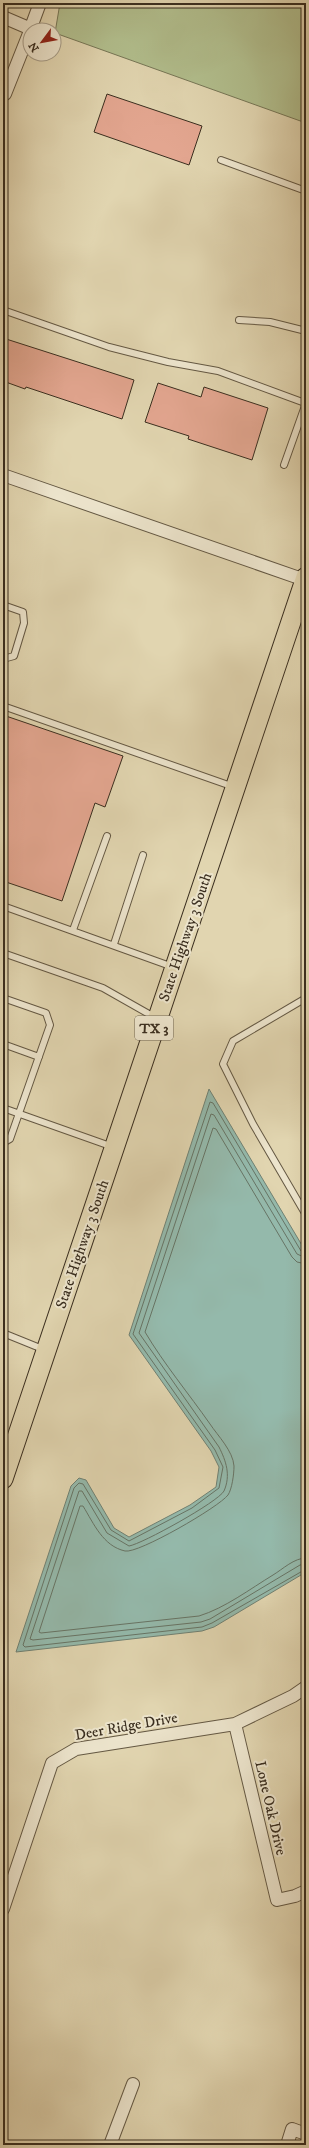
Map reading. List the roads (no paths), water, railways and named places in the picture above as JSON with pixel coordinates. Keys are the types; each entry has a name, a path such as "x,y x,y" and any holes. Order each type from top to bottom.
{"main road":[{"name":"State Highway 3 South","path":"3,1479 306,578"}],"street":[{"path":"33,22 40,3"},
{"path":"3,17 22,26"},
{"path":"3,95 5,94 22,50"},
{"path":"3,475 306,578"},
{"name":"Deer Ridge Drive","path":"3,1909 52,1763 76,1749 235,1724 306,1687"},
{"name":"Lone Oak Drive","path":"235,1724 277,1900 295,1896 306,1891"},
{"path":"110,2145 133,2084"},
{"path":"287,2145 292,2129 306,2134"}],"lane":[{"path":"221,160 306,191"},
{"path":"3,310 109,347 168,362 218,371 306,403 284,465"},
{"path":"239,320 270,322 306,331"},
{"path":"3,606 23,612 24,623 14,656 3,659"},
{"path":"3,706 235,788"},
{"path":"73,930 107,836"},
{"path":"114,944 144,855"},
{"path":"3,906 114,944 175,967"},
{"path":"3,953 103,988 157,1019"},
{"path":"3,998 46,1013 50,1025 10,1139 3,1143"},
{"path":"306,998 233,1041 223,1064 253,1124 306,1215"},
{"path":"3,1044 39,1057"},
{"path":"3,1108 114,1148"},
{"path":"3,1333 46,1350"}],"water":[{"path":"209,1089 306,1252 306,1572 214,1627 202,1631 16,1652 71,1486 79,1478 86,1480 114,1528 129,1537 190,1505 216,1487 219,1467 211,1451 129,1335"}]}
